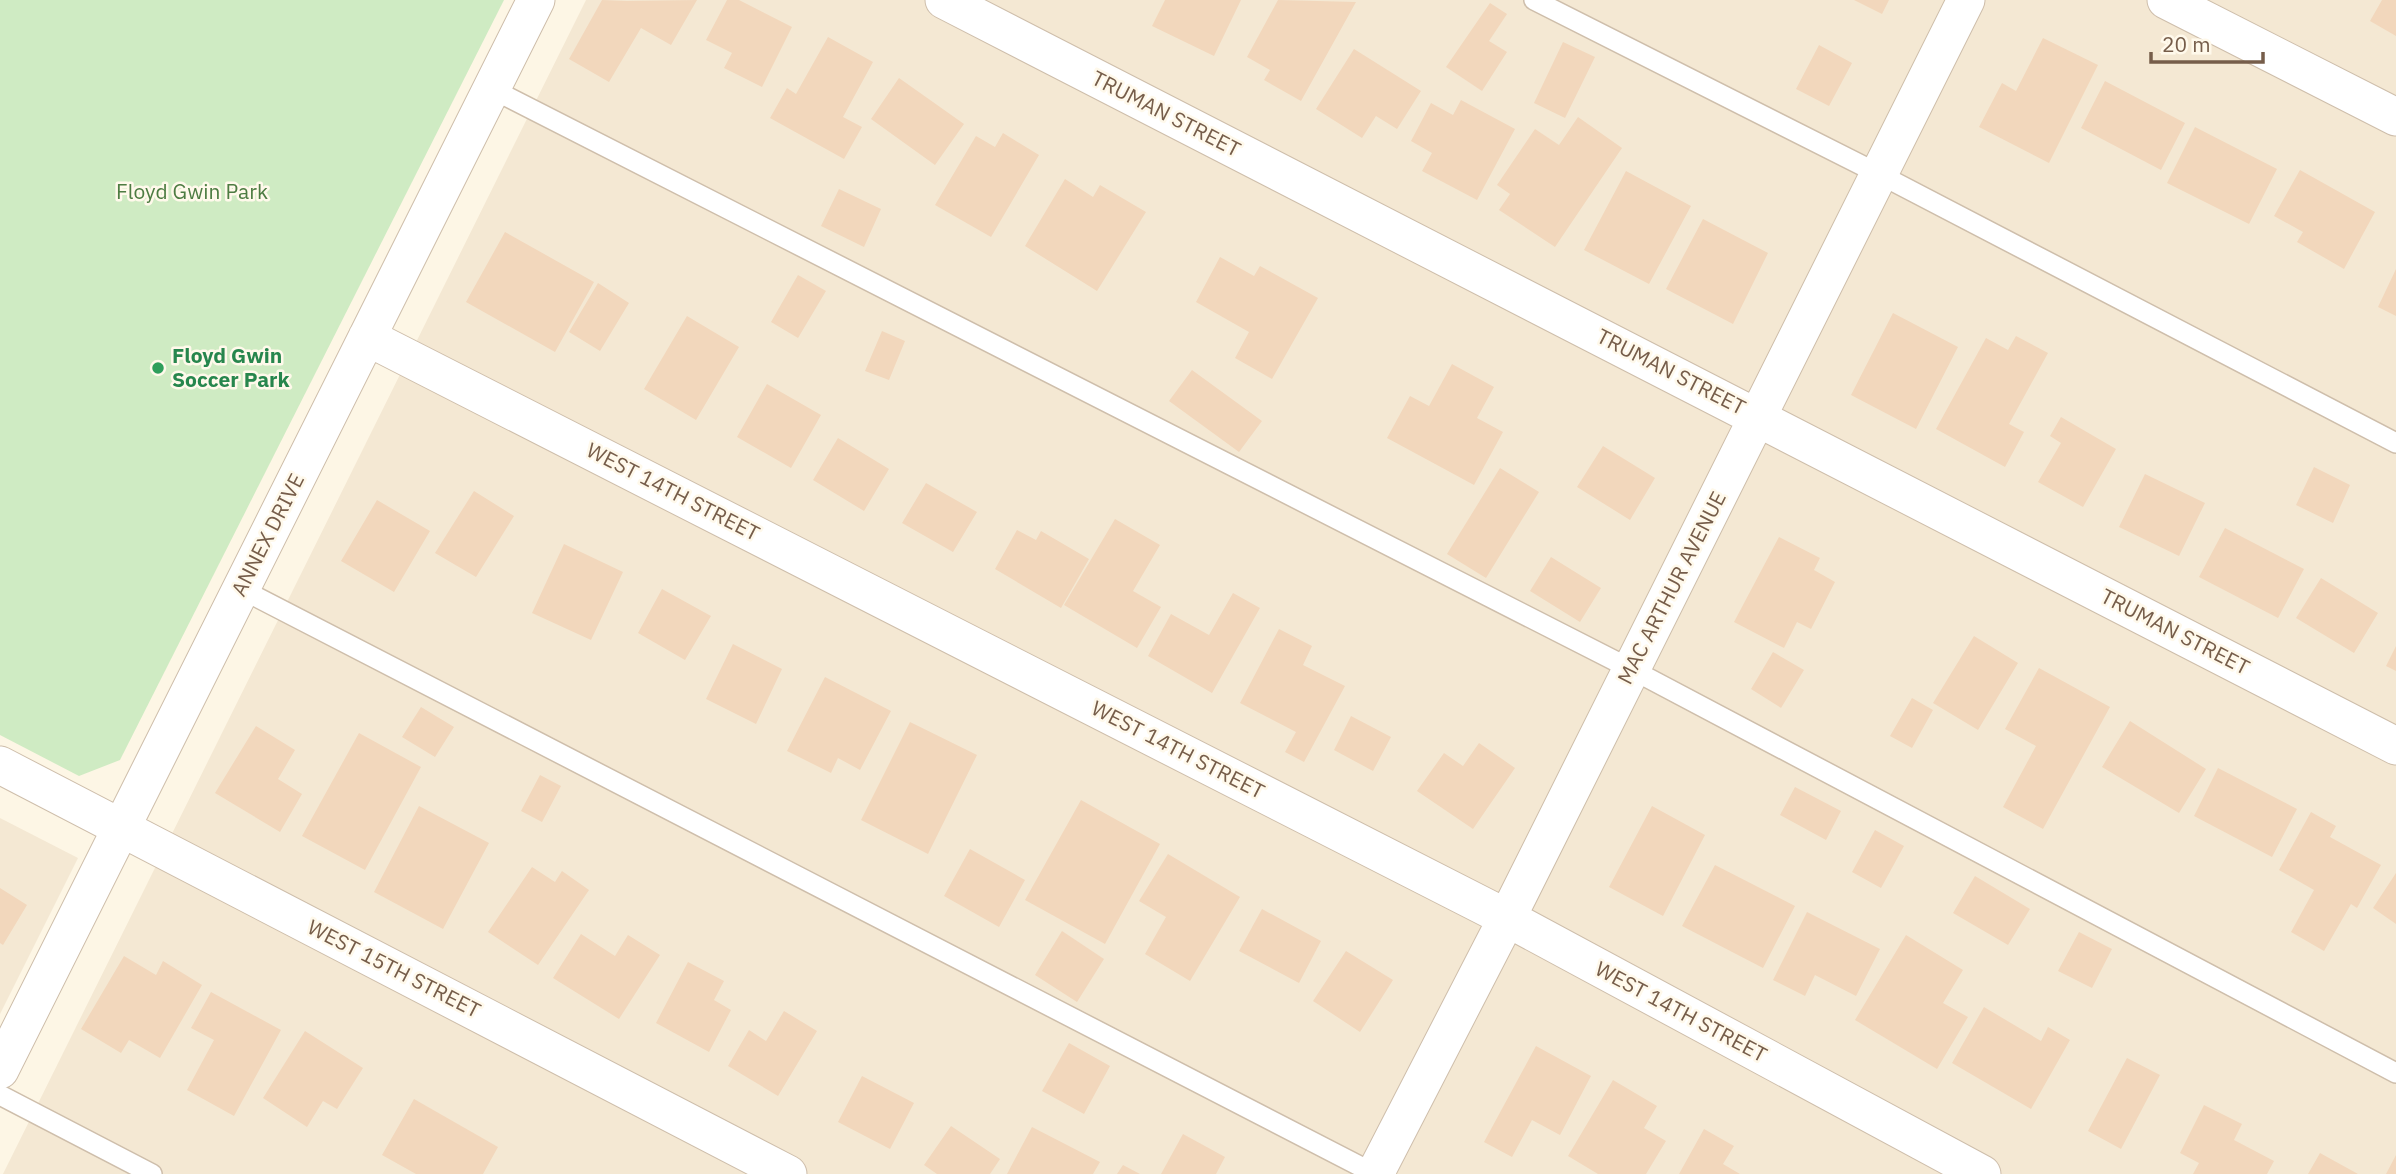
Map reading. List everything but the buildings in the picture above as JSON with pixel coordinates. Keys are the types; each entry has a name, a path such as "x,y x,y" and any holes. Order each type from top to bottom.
{"street":[{"name":"ANNEX DRIVE","path":"0,1070 536,0"},
{"name":"TRUMAN STREET","path":"944,0 2396,746"},
{"name":"MAC ARTHUR AVENUE","path":"1375,1174 1507,918 1966,0"},
{"path":"2166,0 2396,117"},
{"name":"WEST 14TH STREET","path":"367,337 1507,918 1982,1174"},
{"name":"WEST 15TH STREET","path":"0,765 788,1174"}],"lane":[{"path":"1534,0 1879,174 2396,443"},
{"path":"492,89 1631,669 2396,1073"},
{"path":"241,589 1375,1174"},
{"path":"0,1095 152,1174"}],"shaded area":[{"path":"586,0 2396,0 2396,1174 3,1174"},
{"path":"0,818 78,858 0,1014"}],"green space":[{"name":"Floyd Gwin Park","path":"0,0 504,0 120,760 79,776 0,735"}],"place":[{"name":"Floyd Gwin Soccer Park","path":"158,368"}]}
